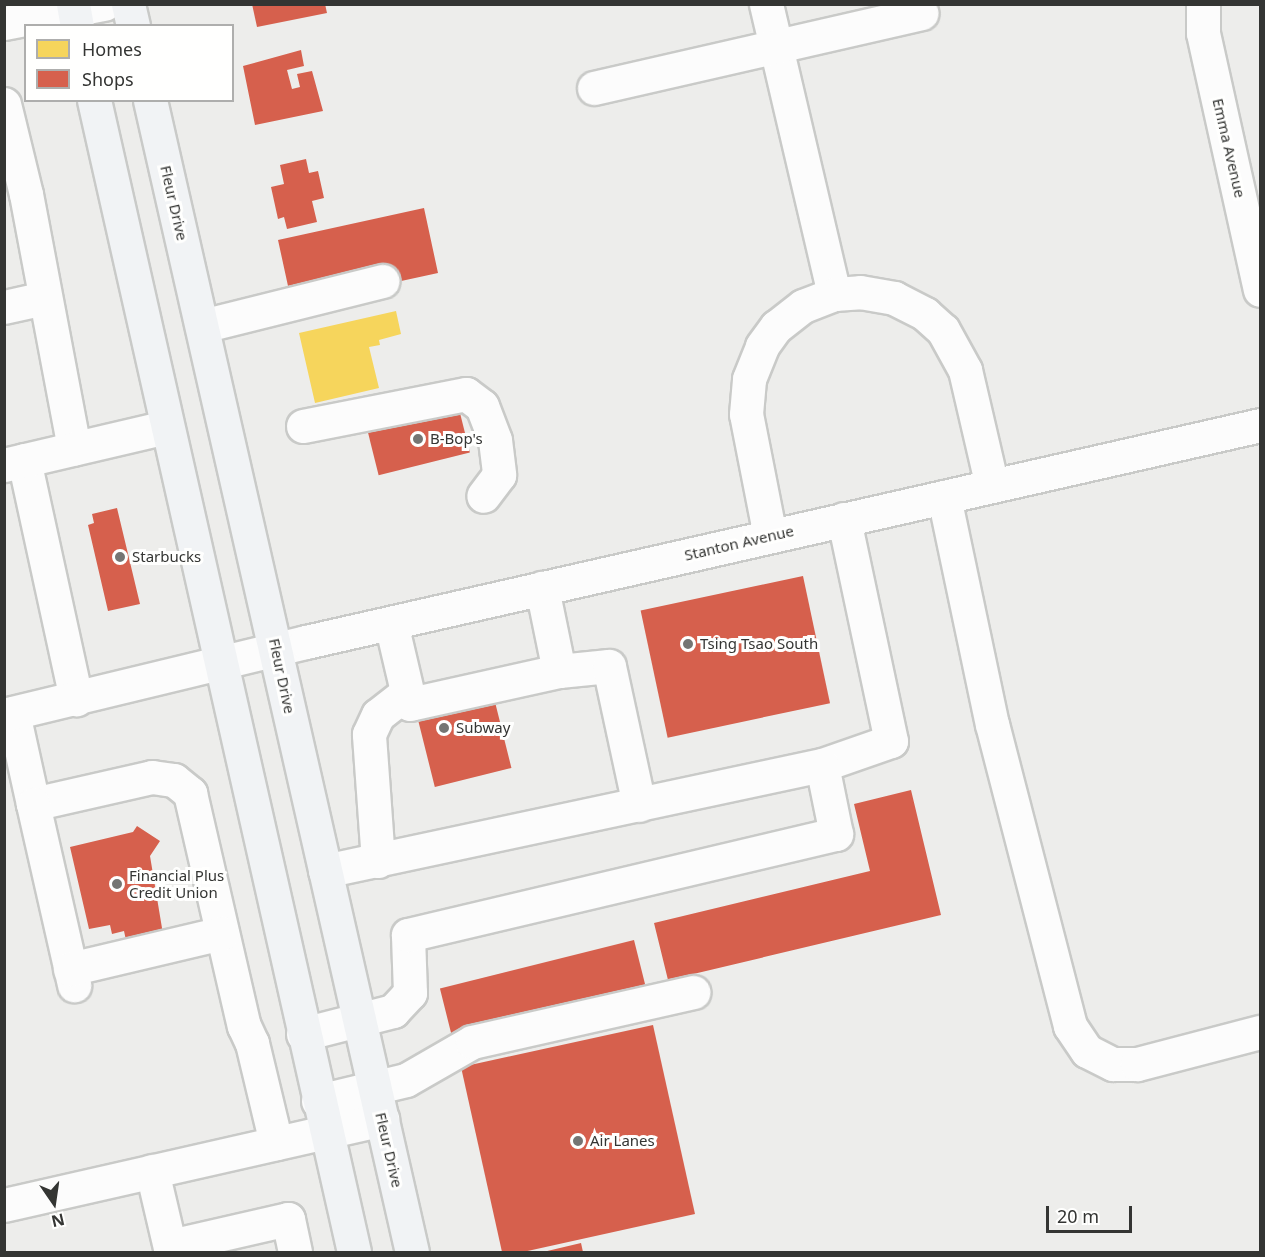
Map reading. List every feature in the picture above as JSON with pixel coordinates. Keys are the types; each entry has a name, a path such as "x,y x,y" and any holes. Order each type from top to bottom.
{"main road":[{"path":"128,4 133,24"},
{"path":"94,102 218,662 354,1252"},
{"name":"Fleur Drive","path":"150,102 412,1252"}],"street":[{"path":"766,4 834,294"},
{"name":"Emma Avenue","path":"1203,4 1203,33 1260,290"},
{"path":"4,23 82,12"},
{"path":"594,88 922,13"},
{"path":"4,104 74,449"},
{"path":"202,326 382,281"},
{"path":"770,536 746,414 749,379 762,346 776,327 803,306 834,294 860,292 894,298 926,314 943,330 965,370 992,486"},
{"path":"4,307 45,298"},
{"path":"303,426 466,394 482,406 495,440 499,474 483,496"},
{"name":"Stanton Avenue","path":"8,714 218,662 1260,424"},
{"path":"76,699 14,463 166,427"},
{"path":"944,497 993,724 1070,1026 1086,1051 1113,1064 1137,1064 1260,1032"},
{"path":"325,871 822,765 891,741 843,519"},
{"path":"542,588 559,671"},
{"path":"391,622 410,704 559,671 609,666 639,805"},
{"path":"378,861 369,734 378,715 407,692"},
{"path":"8,714 33,804 70,969"},
{"path":"303,1034 393,1011 410,993 408,934 836,834 822,765"},
{"path":"33,804 152,777 174,780 190,793 244,1026 252,1043 276,1143"},
{"path":"162,932 221,926"},
{"path":"70,969 221,926"},
{"path":"70,969 126,940"},
{"path":"318,1101 406,1080 472,1042 693,992"},
{"path":"4,1205 382,1119"},
{"path":"152,1171 170,1249 288,1219 295,1252"}],"building: Homes":[{"path":"396,311 401,334 379,340 380,345 369,347 379,388 315,403 299,333"}],"building: Shops":[{"path":"252,4 325,4 327,13 257,27"},
{"path":"301,50 304,66 287,70 292,89 300,87 297,74 312,71 323,111 255,125 243,66"},
{"path":"306,159 309,173 318,171 324,198 312,201 317,222 287,229 284,217 278,219 271,187 284,184 280,165"},
{"path":"424,208 438,273 392,283 388,264 288,286 278,240"},
{"name":"B-Bop's","path":"458,405 470,453 379,475 367,428"},
{"path":"117,508 140,604 108,611 88,525 94,523 92,514"},
{"path":"803,576 830,703 668,738 641,611"},
{"path":"495,702 511,768 435,787 418,721"},
{"path":"911,790 941,915 668,980 654,923 870,871 854,804"},
{"name":"Financial Plus Credit Union","path":"137,826 160,841 150,856 165,946 129,954 124,931 112,934 110,925 89,929 70,847 133,832"},
{"path":"634,940 646,988 452,1036 440,988"},
{"name":"Air Lanes","path":"653,1025 695,1214 523,1252 502,1252 461,1067"},
{"path":"581,1243 583,1252 543,1252"}],"place":[{"name":"B-Bop's","path":"418,439"},
{"name":"Starbucks","path":"120,557"},
{"name":"Tsing Tsao South","path":"688,644"},
{"name":"Subway","path":"444,728"},
{"name":"Financial Plus Credit Union","path":"117,884"},
{"name":"Air Lanes","path":"578,1141"}]}
